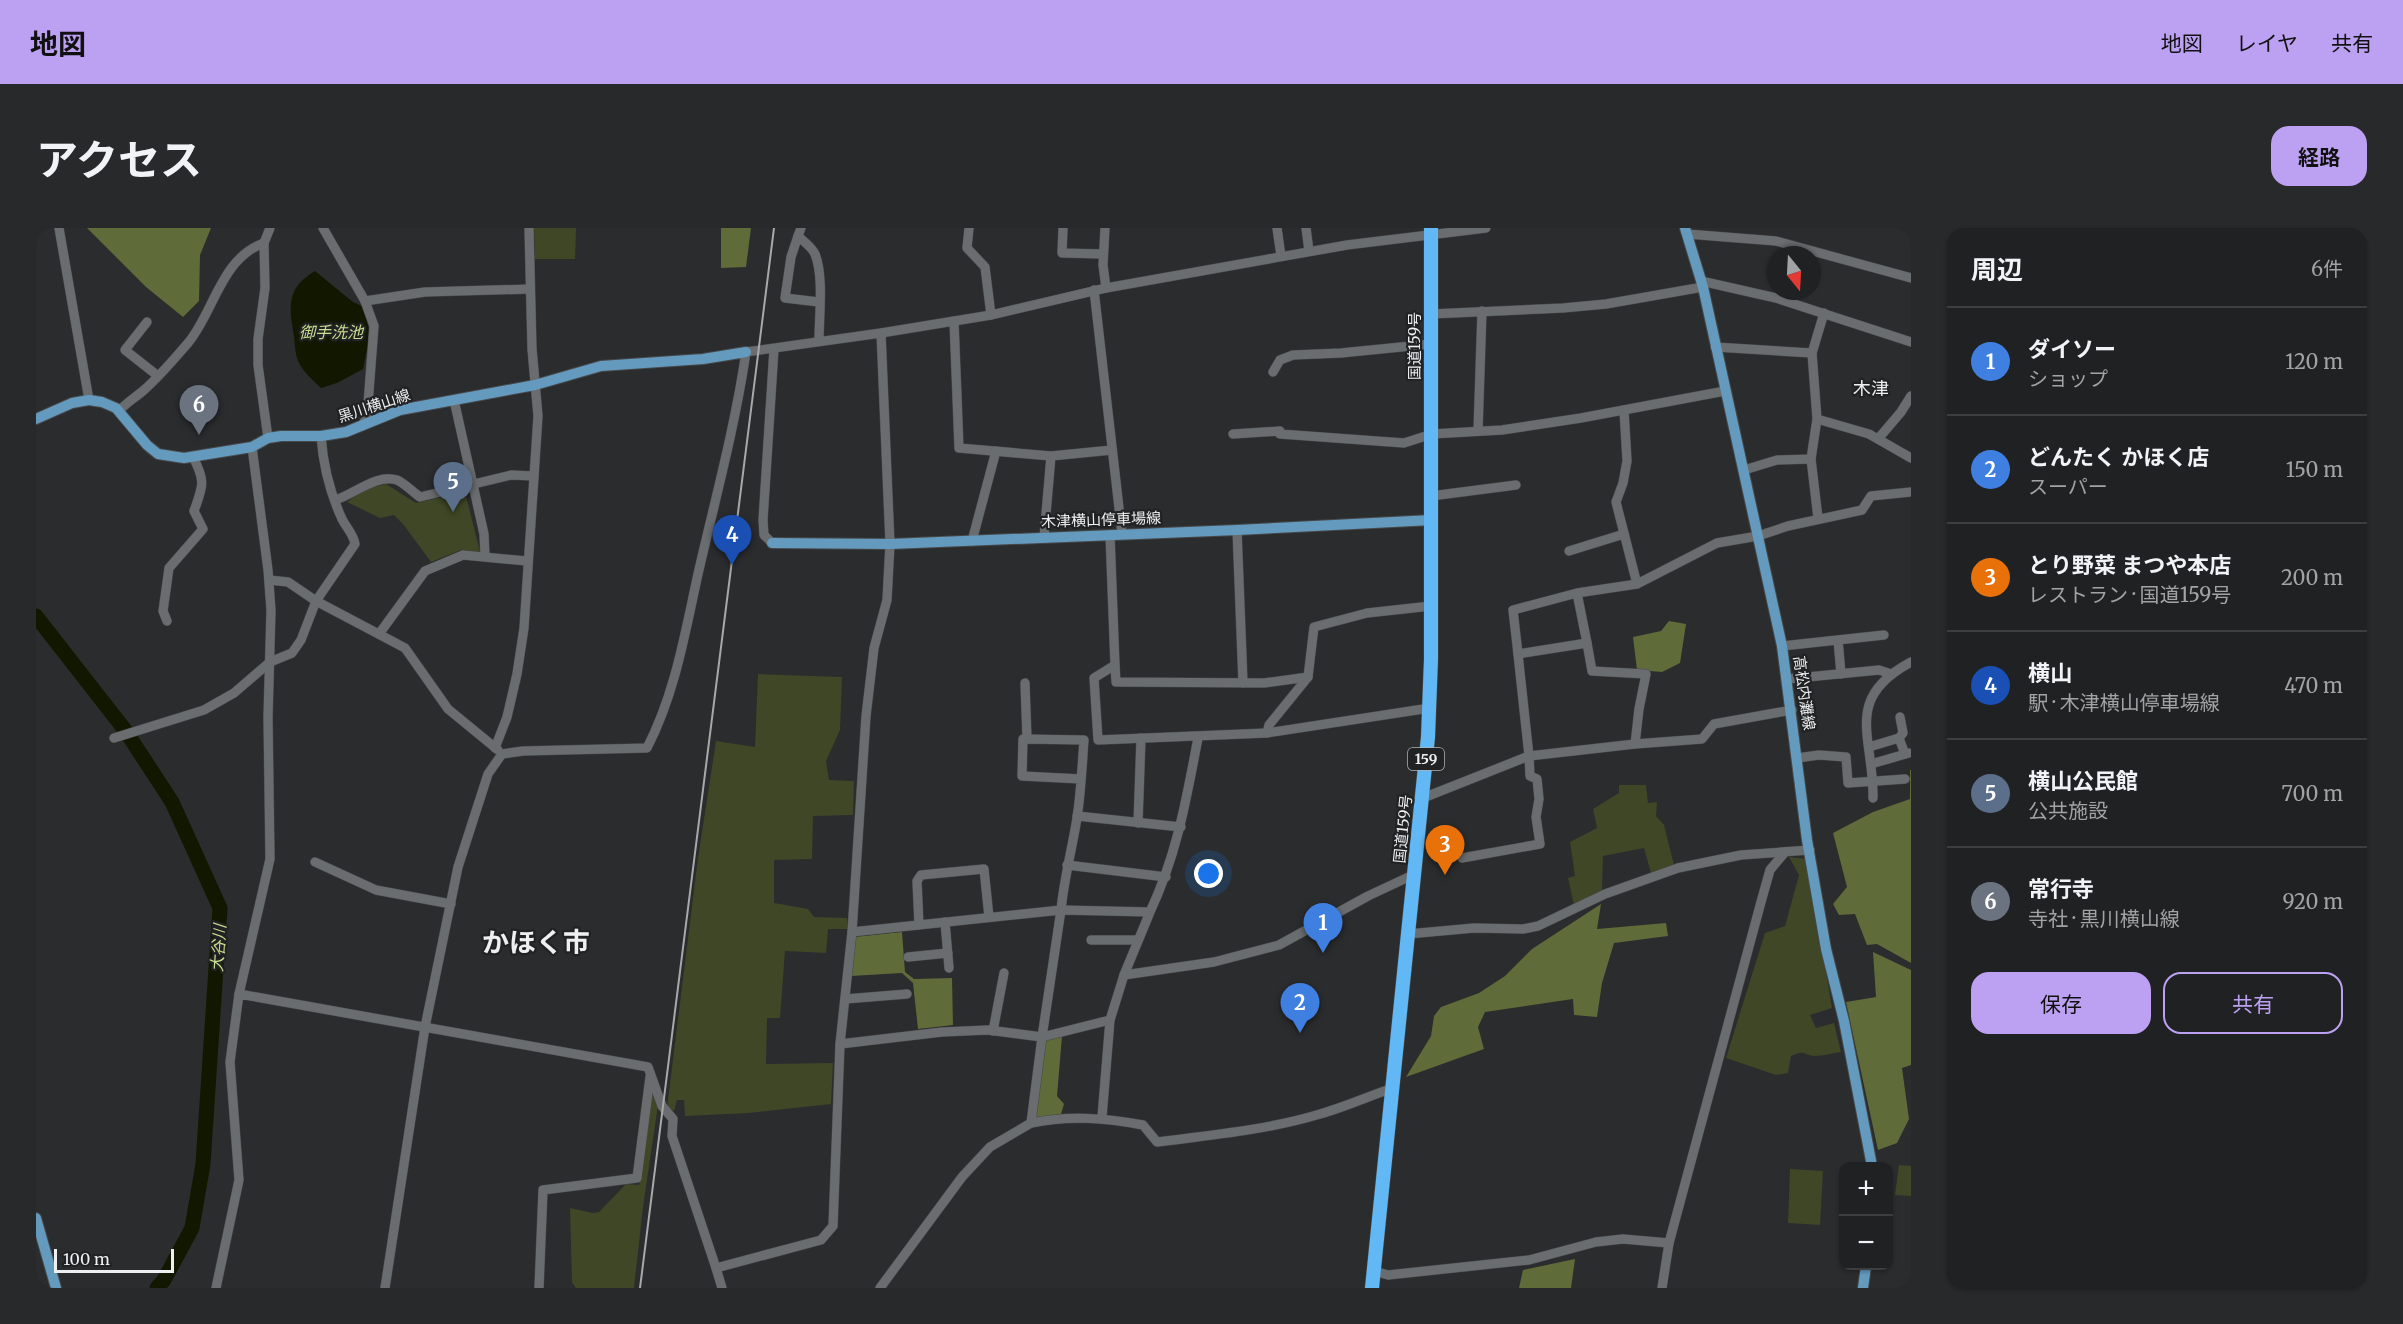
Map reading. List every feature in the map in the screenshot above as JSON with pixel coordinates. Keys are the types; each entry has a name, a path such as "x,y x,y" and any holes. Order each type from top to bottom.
{"highway":[{"name":"国道159号","path":"1371,1288 1423,798 1430,708 1431,231"}],"main road":[{"name":"高松内灘線","path":"1686,231 1702,284 1782,646 1807,840 1826,949 1844,1021 1871,1162"},
{"name":"黒川横山線","path":"89,400 106,403 119,411 147,445 158,454 171,457 193,457 252,447 268,438 321,436 346,432 400,410 535,385 601,366 703,360 746,352"},
{"path":"36,418 72,403 89,400"},
{"name":"木津横山停車場線","path":"772,543 890,544 1432,520"},
{"path":"36,1218 56,1288"},
{"path":"1863,1288 1865,1270"}],"street":[{"path":"59,228 89,400"},
{"path":"268,438 258,365 258,339 265,288 264,243 270,228"},
{"path":"323,228 365,301 374,326 367,417 362,426"},
{"path":"385,1288 425,1027 458,867 488,774 498,751 517,674 524,628 538,416 530,288 529,228"},
{"path":"969,228 967,248 985,267 992,315"},
{"path":"1063,228 1062,253 1103,254"},
{"path":"1105,228 1103,254 1106,288"},
{"path":"1277,228 1281,256"},
{"path":"1306,228 1309,251"},
{"path":"269,580 288,582 316,601 405,648 448,708 498,751 647,748 660,722 684,640 730,444 746,352 992,315 1106,288 1309,251 1431,231 1486,228"},
{"path":"1686,231 1776,241 1911,278"},
{"path":"799,232 815,255 819,274 819,341"},
{"path":"799,232 791,257 785,298 819,302"},
{"path":"119,411 158,376 202,324 216,291 242,256 255,246 264,243"},
{"path":"1431,314 1606,304 1702,284 1776,298 1911,342"},
{"path":"365,301 425,292 530,288"},
{"path":"1094,291 1122,534"},
{"path":"1478,431 1482,311"},
{"path":"1818,518 1811,459 1817,419 1812,353 1824,313"},
{"path":"954,321 959,448 1051,456 1112,450"},
{"path":"147,322 125,350 158,376"},
{"path":"716,1268 821,1240 833,1226 840,1044 852,932 866,716 874,648 887,600 890,544 881,333"},
{"path":"1273,372 1280,360 1293,355 1341,353 1431,344"},
{"path":"1715,348 1812,353"},
{"path":"772,543 764,535 763,520 774,349"},
{"path":"1233,434 1280,431 1280,434 1404,443 1432,434 1502,430 1725,391"},
{"path":"1878,439 1901,412 1911,396"},
{"path":"454,400 484,534 485,556"},
{"path":"1624,410 1627,461 1623,483 1616,502 1637,584"},
{"path":"1817,419 1869,434 1911,458"},
{"path":"116,737 204,710 234,693 270,662 292,653 301,640 316,601 355,544 353,534 343,521 335,501 323,463 321,436"},
{"path":"216,1288 239,1180 230,1062 239,994 270,859 269,580 252,447"},
{"path":"972,541 996,451"},
{"path":"1044,537 1051,456"},
{"path":"168,621 163,611 169,568 203,529 194,511 203,488 200,470 193,457"},
{"path":"1744,470 1777,460 1811,459"},
{"path":"335,501 350,496 367,483 389,480 397,480 420,497 511,475 534,476"},
{"path":"1431,496 1516,485"},
{"path":"1462,858 1540,844 1536,817 1539,800 1537,779 1530,776 1513,610 1577,593 1637,584 1717,543 1758,536 1818,518 1862,510 1870,496 1911,492"},
{"path":"1237,530 1243,683"},
{"path":"1110,534 1116,682 1243,683 1308,677"},
{"path":"1569,551 1624,534"},
{"path":"379,633 424,571 463,555 527,561"},
{"path":"1577,593 1592,671 1646,674 1635,744"},
{"path":"1267,734 1269,725 1308,677 1314,627 1367,613 1431,606"},
{"path":"1782,646 1884,635"},
{"path":"1838,640 1841,674"},
{"path":"1518,654 1587,643"},
{"path":"1787,679 1879,670 1909,664"},
{"path":"1874,798 1867,707 1874,692 1891,674 1909,664"},
{"path":"1098,740 1094,678 1115,665"},
{"path":"1879,670 1891,674"},
{"path":"1025,683 1027,739"},
{"path":"1082,779 1022,776 1023,739 1198,738 1267,734 1430,708"},
{"path":"1423,798 1529,756 1702,739 1714,724 1792,710"},
{"path":"1869,747 1899,738 1903,733 1900,717"},
{"path":"1138,823 1141,738"},
{"path":"1102,1117 1110,1020 1124,975 1166,877 1181,827 1198,738"},
{"path":"1871,764 1908,753 1899,738"},
{"path":"1031,1123 1067,865 1077,816 1084,740"},
{"path":"1797,758 1819,755 1846,757 1848,783 1905,779"},
{"path":"1077,816 1181,827"},
{"path":"1408,934 1474,928 1523,929 1538,926 1605,894 1678,868 1741,855 1810,850"},
{"path":"1662,1288 1669,1243 1770,870 1785,852"},
{"path":"315,862 376,890 451,904"},
{"path":"1067,865 1166,877"},
{"path":"919,925 917,881 921,875 984,869 989,917"},
{"path":"1124,975 1214,962 1280,945 1368,896 1415,874"},
{"path":"852,932 1061,910 1150,912"},
{"path":"945,922 949,968"},
{"path":"1091,940 1138,940"},
{"path":"908,957 948,953"},
{"path":"993,1031 1004,974"},
{"path":"239,994 648,1067 662,1106 673,1119 672,1136 722,1288"},
{"path":"845,999 908,994"},
{"path":"840,1044 942,1032 993,1031 1042,1037 1110,1020"},
{"path":"539,1288 543,1190 637,1178 650,1074"},
{"path":"880,1288 962,1177 990,1147 1031,1123 1054,1118 1102,1117 1143,1125 1157,1142 1236,1133 1289,1122 1321,1114 1393,1088"},
{"path":"1374,1272 1388,1275 1529,1260 1596,1242 1623,1239 1669,1243"}],"green space":[{"path":"87,228 211,228 200,255 199,301 183,317 146,287"},
{"path":"534,228 576,228 575,259 535,259"},
{"path":"721,228 751,228 746,267 721,268"},
{"path":"386,484 416,503 465,492 480,552 461,550 431,562 394,515 380,518 347,502 365,489"},
{"path":"1669,621 1686,624 1680,663 1662,672 1637,670 1633,637 1661,631"},
{"path":"758,674 842,677 840,730 826,761 829,780 854,781 853,815 813,816 812,859 774,860 774,903 808,909 814,917 847,918 848,929 828,929 826,953 785,951 780,1018 767,1018 766,1064 833,1063 831,1104 749,1113 685,1116 684,1100 677,1100 674,1111 667,1108 698,858 716,741 755,747"},
{"path":"1910,770 1911,963 1877,944 1867,945 1855,914 1839,915 1833,904 1847,887 1833,833 1873,812 1910,799"},
{"path":"1619,785 1646,785 1648,803 1657,802 1656,816 1664,825 1674,865 1651,873 1644,848 1603,856 1602,891 1574,905 1568,878 1575,876 1570,842 1597,828 1593,809 1619,793"},
{"path":"1789,857 1807,859 1832,1008 1810,1015 1816,1028 1834,1023 1841,1052 1818,1056 1796,1054 1791,1056 1788,1073 1776,1075 1726,1058 1765,933 1785,926 1799,875"},
{"path":"1601,904 1597,929 1666,923 1668,936 1614,943 1602,983 1597,1017 1574,1015 1573,999 1485,1012 1478,1027 1484,1049 1406,1077 1431,1036 1434,1016 1441,1007 1479,993 1505,976 1532,949"},
{"path":"902,932 905,972 914,979 952,978 953,1025 918,1029 913,983 902,973 851,976 854,937"},
{"path":"1873,952 1911,970 1911,1065 1902,1068 1909,1119 1897,1143 1878,1150 1846,1002 1876,997"},
{"path":"1062,1036 1057,1096 1064,1104 1061,1114 1035,1119 1043,1040"},
{"path":"651,1085 658,1105 634,1288 576,1288 572,1282 570,1208 593,1213 599,1212 626,1184 639,1185"},
{"path":"1899,1165 1911,1166 1911,1196 1895,1195"},
{"path":"1790,1169 1823,1171 1820,1225 1788,1223"},
{"path":"1575,1259 1571,1288 1519,1288 1523,1270"}],"water":[{"name":"御手洗池","path":"315,271 353,302 364,307 370,335 363,369 337,383 321,388 301,367 298,360 291,316 294,291 306,277"}],"waterway":[{"name":"大谷川","path":"36,616 125,730 172,802 220,908 203,1164 192,1228 164,1280 157,1288"}],"railway":[{"path":"640,1288 774,228"}],"place":[{"name":"常行寺","path":"199,435"},
{"name":"横山公民館","path":"453,512"},
{"name":"横山","path":"732,565"},
{"name":"とり野菜 まつや本店","path":"1445,875"},
{"name":"ダイソー","path":"1323,953"},
{"name":"どんたく かほく店","path":"1300,1033"}],"district":[{"name":"木津","path":"1871,389"},
{"name":"かほく市","path":"536,943"}]}
